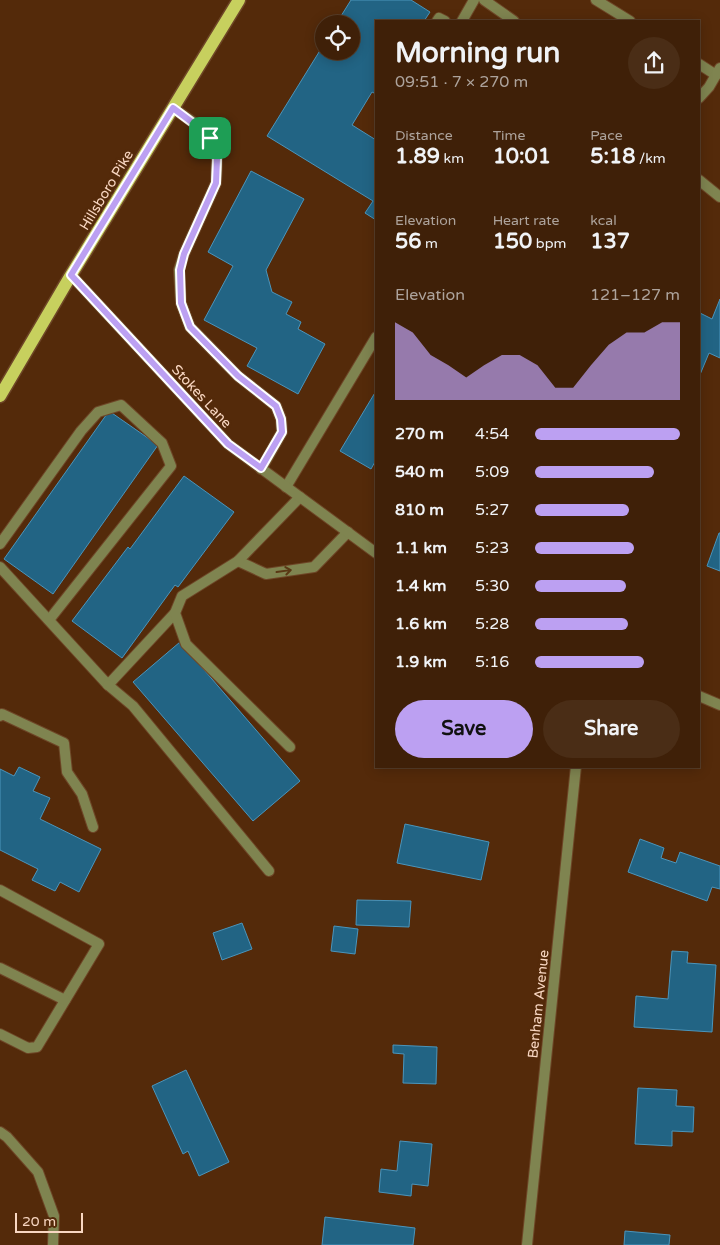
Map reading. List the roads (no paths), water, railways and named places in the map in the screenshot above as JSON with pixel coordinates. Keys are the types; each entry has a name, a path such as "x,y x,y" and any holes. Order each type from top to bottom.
{"main road":[{"name":"Hillsboro Pike","path":"0,396 71,275 239,0"}],"street":[{"path":"463,20 474,0"},
{"path":"596,0 628,20"},
{"path":"488,1 513,20"},
{"path":"700,64 719,72 700,97"},
{"path":"173,108 210,138 217,159 216,183 184,254 180,270 181,303 190,327 238,376 276,406 281,419 282,432 261,468"},
{"path":"700,181 720,197"},
{"name":"Stokes Lane","path":"71,275 228,444 375,551"},
{"path":"286,487 375,339"},
{"path":"0,544 81,431 98,412 121,405 162,443 171,466 49,620"},
{"path":"108,685 175,613 182,596 238,561 300,497"},
{"path":"238,561 266,574 314,567 348,532"},
{"path":"0,567 108,685 133,706 269,871"},
{"path":"175,613 186,644 290,747"},
{"path":"700,696 720,705"},
{"path":"0,716 2,714 64,743 67,772 82,794 93,827"},
{"name":"Benham Avenue","path":"527,1245 576,768"},
{"path":"0,890 99,944 37,1047 28,1048 0,1034"},
{"path":"0,968 66,1000"},
{"path":"0,1132 7,1137 38,1172 54,1216 53,1245"}]}
